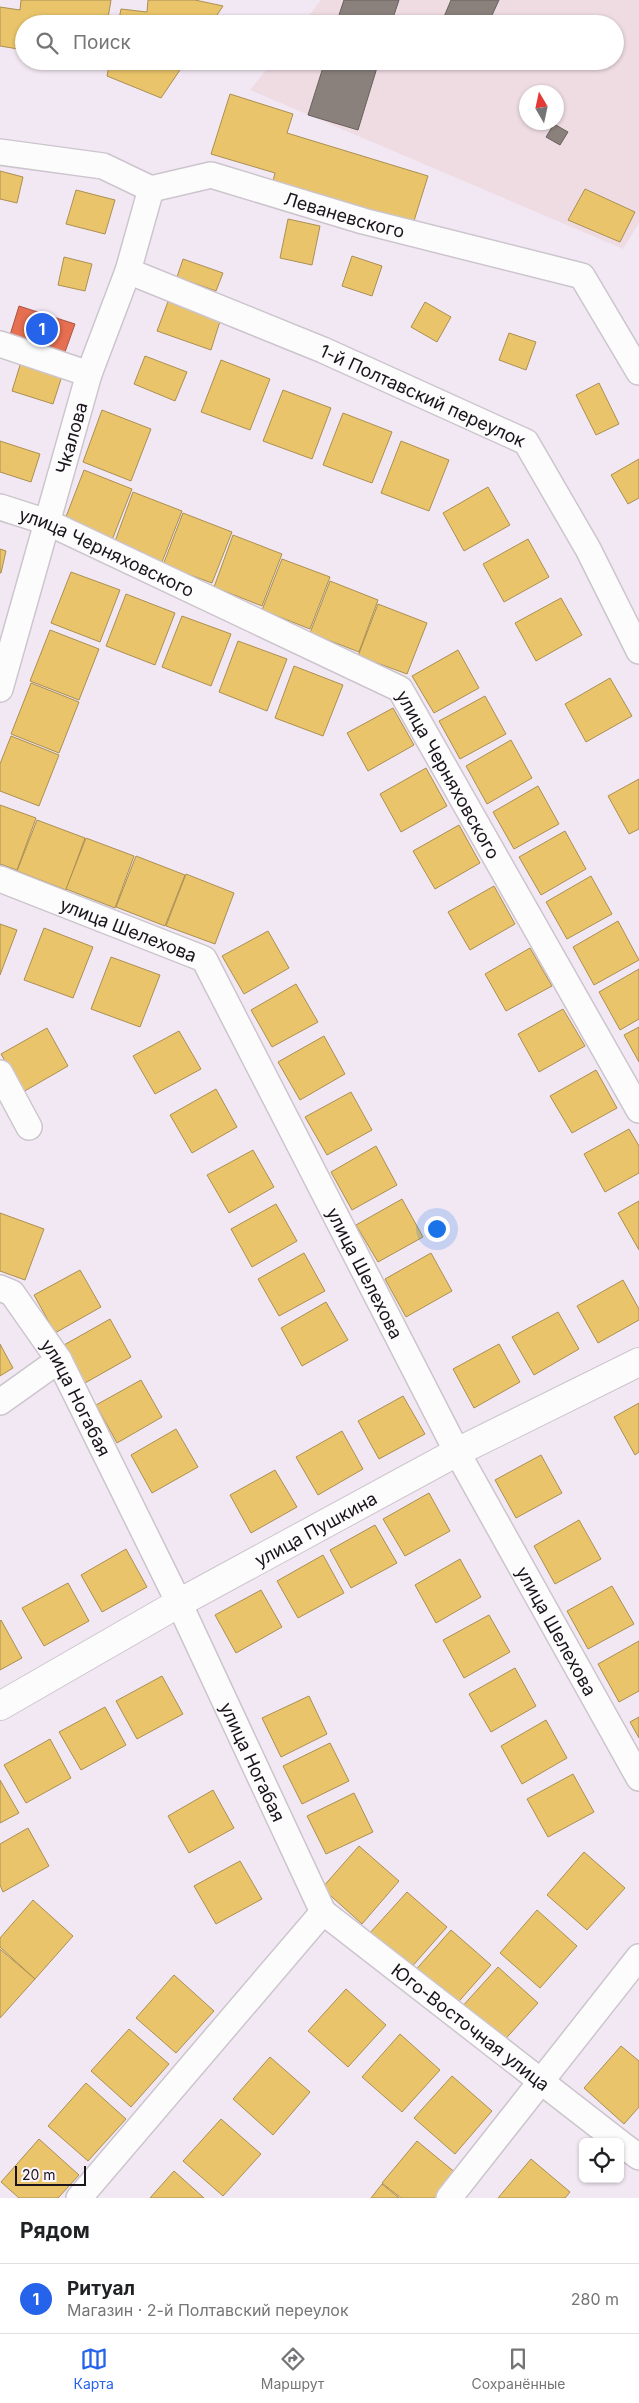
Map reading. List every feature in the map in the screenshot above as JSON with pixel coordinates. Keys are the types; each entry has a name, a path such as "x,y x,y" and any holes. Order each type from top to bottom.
{"street":[{"path":"0,152 103,166 151,189"},
{"name":"Леваневского","path":"151,189 211,174 363,220 582,276 639,372"},
{"name":"Чкалова","path":"0,689 89,374 128,271 151,189"},
{"name":"1-й Полтавский переулок","path":"128,271 323,350 526,442 588,549 639,651"},
{"path":"0,344 89,374"},
{"name":"улица Черняховского","path":"0,507 47,522 400,689 639,1110"},
{"name":"улица Шелехова","path":"0,878 204,959 457,1452 639,1778"},
{"path":"0,1073 29,1127"},
{"name":"улица Ногабая","path":"0,1288 12,1294 59,1360 179,1603 323,1912"},
{"path":"0,1402 59,1360"},
{"name":"улица Пушкина","path":"0,1706 179,1603 457,1452 639,1362"},
{"path":"80,2198 323,1912"},
{"name":"Юго-Восточная улица","path":"323,1912 615,2138"},
{"path":"449,2198 639,1958"},
{"name":"Юго-Восточная улица","path":"624,2145 639,2157"}],"shaded area":[{"path":"321,0 639,0 639,223 623,249 250,90 266,70 624,70 624,15 309,15"}],"building: Жильё":[{"path":"21,0 111,0 108,15 15,15 15,48 0,46 0,7 20,10"},
{"path":"148,0 195,0 223,6 217,15 120,15 121,9 147,12"},
{"path":"108,70 180,70 161,98 107,76"},
{"path":"230,94 293,114 287,133 428,176 413,224 273,181 275,173 211,154"},
{"path":"0,171 23,177 17,203 0,199"},
{"path":"585,189 635,212 620,242 568,220"},
{"path":"76,190 115,200 105,234 66,224"},
{"path":"288,219 320,226 312,265 280,258"},
{"path":"352,256 382,266 372,296 342,286"},
{"path":"64,257 92,264 85,291 58,285"},
{"path":"183,259 223,273 216,291 177,277"},
{"path":"169,299 221,318 211,350 157,331"},
{"path":"425,302 451,317 437,342 411,327"},
{"path":"509,333 536,342 526,370 499,360"},
{"path":"145,356 187,372 175,401 134,384"},
{"path":"221,360 270,379 250,430 201,412"},
{"path":"21,362 62,376 53,404 12,391"},
{"path":"599,383 619,424 596,435 576,395"},
{"path":"283,390 331,408 312,459 263,441"},
{"path":"102,410 151,429 131,481 83,462"},
{"path":"343,413 392,432 372,483 323,465"},
{"path":"0,441 40,454 31,482 0,472"},
{"path":"401,441 449,460 429,511 381,493"},
{"path":"639,459 639,498 628,504 611,475"},
{"path":"84,470 132,489 112,540 64,522"},
{"path":"488,487 510,525 464,551 443,513"},
{"path":"133,492 182,511 162,562 114,544"},
{"path":"183,513 232,532 212,583 163,565"},
{"path":"233,535 282,554 262,606 214,587"},
{"path":"528,539 549,577 504,602 483,564"},
{"path":"0,549 6,551 1,573 0,573"},
{"path":"282,559 330,577 310,629 262,610"},
{"path":"71,572 120,590 100,642 51,623"},
{"path":"330,581 378,600 359,652 310,633"},
{"path":"126,594 175,613 155,665 106,646"},
{"path":"561,598 582,635 536,661 515,623"},
{"path":"378,604 427,623 407,674 358,656"},
{"path":"182,616 231,634 211,686 162,667"},
{"path":"50,630 99,649 79,700 30,681"},
{"path":"238,641 287,659 267,711 219,692"},
{"path":"458,650 479,688 434,713 412,676"},
{"path":"294,666 343,685 323,736 275,718"},
{"path":"610,678 632,716 586,742 565,704"},
{"path":"31,683 79,702 59,753 11,734"},
{"path":"485,696 506,734 460,759 439,721"},
{"path":"393,708 414,745 368,771 347,733"},
{"path":"11,736 59,755 39,806 0,791 0,764"},
{"path":"511,740 532,778 487,804 466,766"},
{"path":"426,768 447,806 401,832 380,794"},
{"path":"639,779 639,829 629,834 608,796"},
{"path":"538,786 559,824 514,849 493,812"},
{"path":"0,805 36,818 17,870 0,864"},
{"path":"37,820 85,838 66,890 17,871"},
{"path":"459,825 480,863 435,889 413,851"},
{"path":"565,831 586,869 541,895 519,857"},
{"path":"86,838 134,856 115,908 66,889"},
{"path":"136,856 185,875 165,926 116,907"},
{"path":"186,874 234,893 215,944 166,926"},
{"path":"591,876 612,914 567,939 546,902"},
{"path":"494,886 515,924 470,950 448,912"},
{"path":"618,921 639,960 594,985 573,947"},
{"path":"0,924 17,930 0,975"},
{"path":"44,928 93,947 73,998 24,980"},
{"path":"268,931 289,968 244,994 222,956"},
{"path":"530,948 552,986 506,1011 485,974"},
{"path":"111,957 160,975 140,1027 91,1009"},
{"path":"639,969 639,1019 620,1030 599,992"},
{"path":"296,984 318,1022 272,1047 251,1010"},
{"path":"563,1009 585,1046 539,1072 518,1034"},
{"path":"639,1027 639,1062 624,1035"},
{"path":"47,1028 68,1066 23,1092 1,1054"},
{"path":"179,1031 201,1069 155,1094 133,1056"},
{"path":"324,1036 345,1074 300,1100 278,1062"},
{"path":"596,1070 617,1108 572,1133 550,1096"},
{"path":"216,1089 237,1127 192,1153 170,1115"},
{"path":"351,1092 372,1130 327,1155 305,1117"},
{"path":"629,1129 639,1146 639,1173 605,1192 584,1154"},
{"path":"376,1146 397,1185 352,1210 331,1172"},
{"path":"253,1150 274,1187 229,1213 207,1175"},
{"path":"402,1199 423,1237 378,1262 356,1225"},
{"path":"639,1201 639,1250 618,1213"},
{"path":"276,1204 297,1241 252,1267 231,1229"},
{"path":"0,1213 44,1229 25,1280 0,1271"},
{"path":"304,1253 325,1291 279,1316 258,1279"},
{"path":"431,1253 452,1291 406,1317 385,1279"},
{"path":"80,1270 101,1307 55,1333 34,1295"},
{"path":"623,1280 639,1309 639,1320 598,1343 577,1306"},
{"path":"326,1302 348,1340 302,1366 281,1328"},
{"path":"558,1312 579,1349 534,1375 512,1337"},
{"path":"110,1319 131,1357 85,1383 64,1345"},
{"path":"0,1344 13,1368 0,1376"},
{"path":"499,1344 520,1382 474,1408 453,1369"},
{"path":"141,1380 162,1417 117,1443 96,1405"},
{"path":"403,1396 425,1434 379,1459 358,1421"},
{"path":"639,1403 639,1452 635,1455 614,1417"},
{"path":"176,1429 198,1467 152,1493 131,1455"},
{"path":"342,1431 363,1469 318,1495 296,1457"},
{"path":"541,1455 562,1493 516,1518 495,1480"},
{"path":"275,1470 297,1507 251,1533 230,1495"},
{"path":"429,1493 450,1531 405,1556 383,1519"},
{"path":"579,1520 601,1559 555,1584 534,1546"},
{"path":"375,1525 397,1563 351,1588 330,1550"},
{"path":"126,1549 147,1587 102,1612 81,1575"},
{"path":"323,1555 344,1593 298,1618 277,1581"},
{"path":"460,1559 481,1597 436,1623 415,1585"},
{"path":"68,1583 89,1621 44,1646 22,1608"},
{"path":"612,1586 634,1624 588,1649 567,1611"},
{"path":"261,1590 282,1627 236,1653 215,1615"},
{"path":"489,1615 510,1652 464,1678 443,1640"},
{"path":"0,1621 22,1658 0,1670"},
{"path":"639,1641 639,1691 619,1702 598,1664"},
{"path":"515,1668 536,1706 491,1732 469,1694"},
{"path":"162,1676 183,1714 137,1739 116,1701"},
{"path":"309,1696 327,1734 281,1757 262,1718"},
{"path":"105,1707 126,1745 81,1770 59,1732"},
{"path":"639,1717 639,1738 630,1722"},
{"path":"546,1720 567,1758 522,1784 501,1746"},
{"path":"50,1739 71,1778 26,1803 4,1765"},
{"path":"330,1743 349,1781 302,1804 283,1766"},
{"path":"573,1774 594,1812 548,1837 527,1799"},
{"path":"0,1780 19,1813 0,1823"},
{"path":"213,1790 234,1828 189,1853 168,1816"},
{"path":"354,1793 373,1832 326,1854 307,1816"},
{"path":"28,1828 49,1866 3,1892 0,1885 0,1844"},
{"path":"359,1846 399,1881 362,1924 322,1888"},
{"path":"584,1852 625,1888 587,1930 547,1895"},
{"path":"240,1861 262,1899 216,1924 194,1886"},
{"path":"407,1892 447,1927 409,1970 369,1934"},
{"path":"33,1900 73,1936 35,1979 0,1947 0,1938"},
{"path":"537,1910 577,1946 540,1988 500,1953"},
{"path":"451,1930 491,1965 453,2008 413,1973"},
{"path":"0,1949 35,1979 0,2018"},
{"path":"498,1967 538,2003 500,2045 460,2009"},
{"path":"174,1975 214,2011 176,2053 136,2018"},
{"path":"346,1989 386,2025 348,2067 308,2031"},
{"path":"129,2029 169,2064 131,2107 91,2071"},
{"path":"400,2034 440,2070 402,2112 362,2077"},
{"path":"621,2046 639,2061 639,2107 624,2124 584,2088"},
{"path":"270,2057 310,2092 273,2135 233,2099"},
{"path":"452,2076 492,2111 455,2154 414,2118"},
{"path":"86,2083 126,2119 88,2161 48,2126"},
{"path":"221,2119 261,2154 223,2196 183,2161"},
{"path":"39,2139 79,2175 58,2198 19,2198 1,2182"},
{"path":"417,2141 457,2174 437,2198 401,2198 382,2183"},
{"path":"531,2159 570,2192 565,2198 498,2198"},
{"path":"174,2171 204,2198 150,2198"},
{"path":"382,2184 399,2198 371,2198"}],"building: Торговля":[{"path":"19,306 75,324 65,352 10,335"}],"building: Промзона":[{"path":"344,0 399,0 394,15 339,15"},
{"path":"451,0 499,0 492,15 445,15"},
{"path":"322,70 376,70 358,130 308,115"},
{"path":"550,130 564,130 568,132 560,145 546,137"}],"place":[{"name":"Ритуал","path":"42,329"}]}
